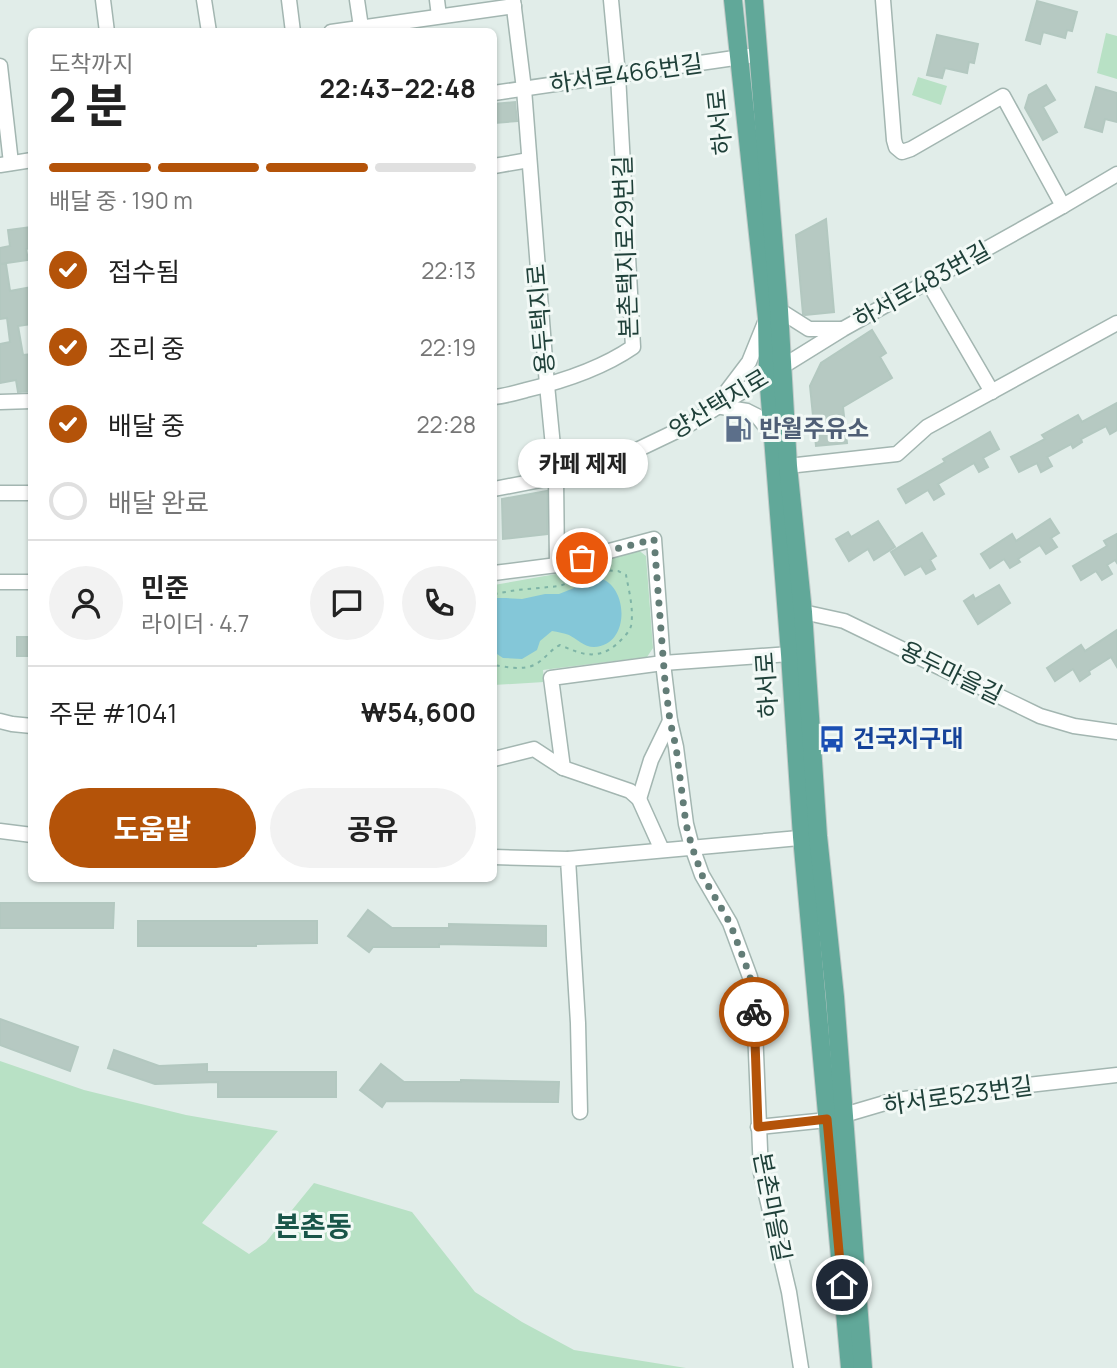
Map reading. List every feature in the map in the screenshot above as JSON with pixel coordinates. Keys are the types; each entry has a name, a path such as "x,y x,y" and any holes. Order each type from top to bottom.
{"main road":[{"name":"하서로","path":"733,0 738,57 773,314"},
{"name":"하서로","path":"754,0 773,314 773,436 795,612 790,654 810,837 835,996 836,1118 850,1368"},
{"name":"하서로","path":"775,369 788,466 810,837"},
{"name":"하서로","path":"836,1118 863,1368"}],"street":[{"path":"103,0 106,28"},
{"path":"204,0 208,28"},
{"path":"289,0 292,28"},
{"path":"357,0 361,27"},
{"path":"437,0 439,16"},
{"name":"본촌택지로29번길","path":"497,396 547,385 590,370 617,358 633,347 618,75 611,0"},
{"path":"883,0 896,147 902,152 911,149 1003,96 1063,206"},
{"name":"용두택지로","path":"355,28 514,3 524,89 556,477 557,565"},
{"name":"하서로466번길","path":"497,93 759,55"},
{"path":"0,66 5,164 28,161"},
{"path":"497,165 528,160"},
{"name":"하서로483번길","path":"775,369 1117,174"},
{"path":"928,282 992,392"},
{"path":"773,436 757,416 747,411 716,406 748,362 773,314 809,329 843,329"},
{"path":"788,466 897,454 928,427 1117,323"},
{"name":"양산택지로","path":"497,488 589,468 639,449 685,427 775,369"},
{"path":"0,402 28,401"},
{"path":"0,493 28,493"},
{"name":"본촌마을길","path":"557,565 654,539 663,663 686,824 702,875 730,923 750,976 754,1005 761,1173 789,1292 801,1368"},
{"path":"497,573 557,565"},
{"path":"0,582 28,582"},
{"name":"용두마을길","path":"795,612 844,621 1040,716 1074,726 1117,732"},
{"path":"563,768 551,678 663,663 790,654"},
{"path":"0,721 28,726"},
{"path":"639,799 651,760 670,721"},
{"path":"497,758 534,749 563,768 630,791 639,799 662,850"},
{"path":"0,831 28,834"},
{"path":"497,857 568,859 810,837"},
{"path":"568,859 578,1023 580,1112"},
{"name":"하서로523번길","path":"758,1127 836,1118 895,1100 1117,1075"}],"path":[{"path":"497,593 560,586 598,570 618,571 626,575 631,608 631,628 605,652 576,653 559,645 535,665 497,665"}],"green space":[{"path":"1106,33 1117,36 1117,79 1097,73"},
{"path":"918,77 947,86 941,105 912,95"},
{"path":"637,549 646,556 653,648 647,657 543,670 544,682 497,685 497,584 573,571"},
{"path":"0,1061 84,1090 186,1115 278,1131 202,1223 249,1254 266,1242 314,1183 412,1212 475,1292 522,1322 574,1350 686,1368 0,1368"}],"water":[{"path":"598,578 608,582 620,602 620,626 615,636 606,644 590,647 569,635 552,631 540,641 537,650 522,659 503,658 497,654 497,598 522,599 559,594 587,579"}],"building":[{"path":"1037,1 1077,12 1072,31 1067,30 1065,38 1043,32 1040,44 1026,40"},
{"path":"937,35 978,44 974,63 969,62 967,73 945,68 942,78 927,75"},
{"path":"1046,85 1055,100 1043,107 1057,132 1043,140 1025,108 1029,95"},
{"path":"1096,87 1117,93 1117,122 1105,119 1102,132 1085,127"},
{"path":"515,102 517,121 497,123 497,104"},
{"path":"826,219 834,312 805,315 796,235"},
{"path":"28,228 28,260 0,264 0,248 10,246 8,230"},
{"path":"0,264 6,264 10,291 28,288 28,325 18,326 23,355 28,354 28,391 18,392 16,380 0,383 0,344 10,342 7,318 0,319"},
{"path":"872,330 886,353 880,357 892,378 843,407 847,443 816,446 810,386 821,363"},
{"path":"1117,403 1117,430 1110,434 1106,426 1081,439 1082,442 1073,448 1071,444 1047,457 1052,466 1041,472 1037,463 1019,472 1011,457 1045,439 1042,435 1078,415 1082,422"},
{"path":"990,432 999,449 983,458 988,467 979,472 974,463 938,484 944,494 934,500 928,490 906,503 898,489"},
{"path":"547,491 547,534 503,539 502,499"},
{"path":"1050,519 1059,533 1051,538 1057,547 1046,554 1040,545 1018,559 1020,562 1010,568 1004,559 990,568 981,554 1012,534 1016,541"},
{"path":"878,521 895,547 874,560 868,549 849,561 836,539 848,532 851,537"},
{"path":"922,533 936,556 930,560 935,569 926,574 921,566 905,575 891,552"},
{"path":"1117,534 1117,563 1115,560 1107,565 1112,574 1102,580 1096,571 1081,580 1073,566 1107,546 1104,541"},
{"path":"999,585 1010,603 978,624 964,601 973,595 975,599"},
{"path":"1117,630 1117,667 1111,657 1089,671 1090,674 1080,681 1073,669 1055,681 1047,668 1081,645 1085,651"},
{"path":"17,637 28,637 28,656 17,656"},
{"path":"0,903 114,903 113,928 0,928"},
{"path":"368,910 392,928 449,928 449,924 546,926 546,946 439,944 439,947 373,947 369,952 348,936"},
{"path":"138,921 317,921 317,943 138,946"},
{"path":"0,1019 78,1047 70,1071 0,1045"},
{"path":"114,1050 159,1066 207,1064 207,1072 336,1072 336,1097 218,1097 218,1082 155,1084 108,1068"},
{"path":"381,1064 404,1082 559,1082 558,1102 386,1101 382,1107 360,1090"}],"way so far":[{"path":"582,558 654,539 665,682 686,824 702,875 730,923 750,976 754,1012"}],"place":[{"name":"반월주유소","path":"738,429"},
{"name":"카페 제제","path":"582,558"},
{"name":"건국지구대","path":"832,739"}],"district":[{"name":"본촌동","path":"313,1226"}],"route":[{"path":"754,1012 758,1127 827,1119 842,1285"}]}
